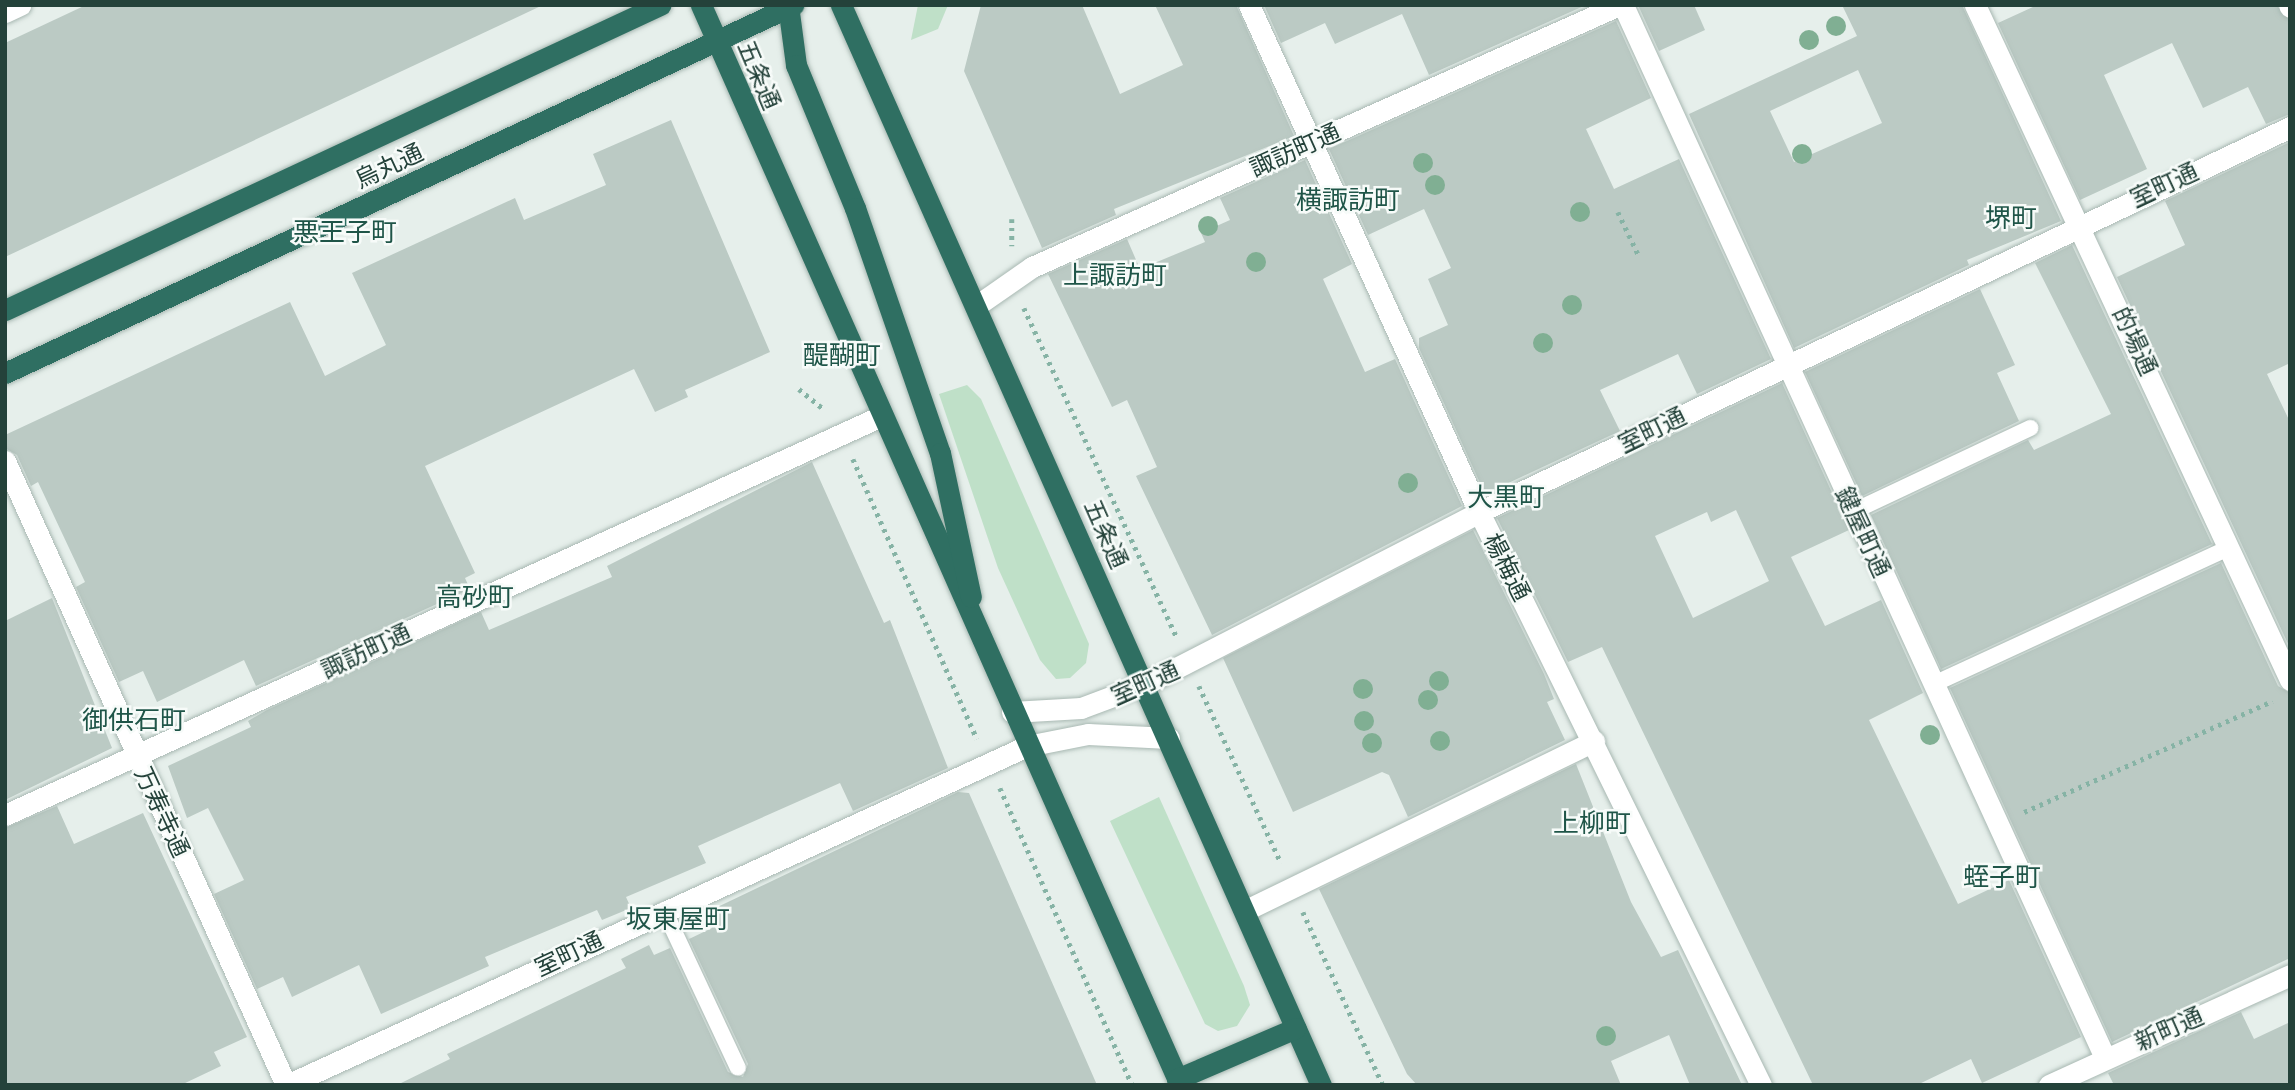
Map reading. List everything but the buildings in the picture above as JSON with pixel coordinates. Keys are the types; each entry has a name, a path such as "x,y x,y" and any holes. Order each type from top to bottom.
{"highway":[{"name":"烏丸通","path":"5,310 660,5"},
{"name":"五条通","path":"701,5 879,417 979,637 1174,1083"},
{"name":"五条通","path":"841,5 1246,910 1321,1085"},
{"name":"烏丸通","path":"5,373 789,6"},
{"path":"789,6 796,65 855,208 940,453 979,637"},
{"path":"1174,1083 1296,1028"}],"street":[{"path":"5,12 20,5"},
{"name":"楊梅通","path":"1249,5 1479,512 1761,1085"},
{"name":"諏訪町通","path":"976,306 1032,267 1621,5"},
{"name":"鍵屋町通","path":"1621,5 2105,1058"},
{"name":"的場通","path":"1975,5 2080,223 2290,680"},
{"name":"室町通","path":"1012,712 1081,708 1145,684 1479,512 2080,223 2290,127"},
{"name":"諏訪町通","path":"5,815 879,417"},
{"name":"万寿寺通","path":"5,461 287,1085"},
{"name":"室町通","path":"287,1085 1027,746 1088,734 1169,737"},
{"path":"1246,910 1594,741"},
{"name":"新町通","path":"2049,1085 2290,975"}],"lane":[{"path":"1854,511 2030,428"},
{"path":"1934,684 2230,547"},
{"path":"664,910 738,1069"}],"path":[{"path":"1618,212 1631,234 1638,254"},
{"path":"799,389 834,417 842,432 1132,1085"},
{"path":"1998,823 2277,699"}],"green space":[{"path":"918,5 948,5 938,29 911,40"},
{"path":"967,385 981,399 1089,644 1086,663 1070,678 1056,679 1040,660 998,568 939,394"},
{"path":"1159,797 1244,986 1250,1005 1237,1026 1218,1031 1205,1024 1110,821"}],"district":[{"name":"横諏訪町","path":"1348,201"},
{"name":"堺町","path":"2011,219"},
{"name":"悪王子町","path":"345,233"},
{"name":"上諏訪町","path":"1115,276"},
{"name":"醍醐町","path":"842,356"},
{"name":"大黒町","path":"1506,498"},
{"name":"高砂町","path":"475,598"},
{"name":"御供石町","path":"134,721"},
{"name":"上柳町","path":"1592,824"},
{"name":"蛭子町","path":"2002,878"},
{"name":"坂東屋町","path":"678,920"}]}
